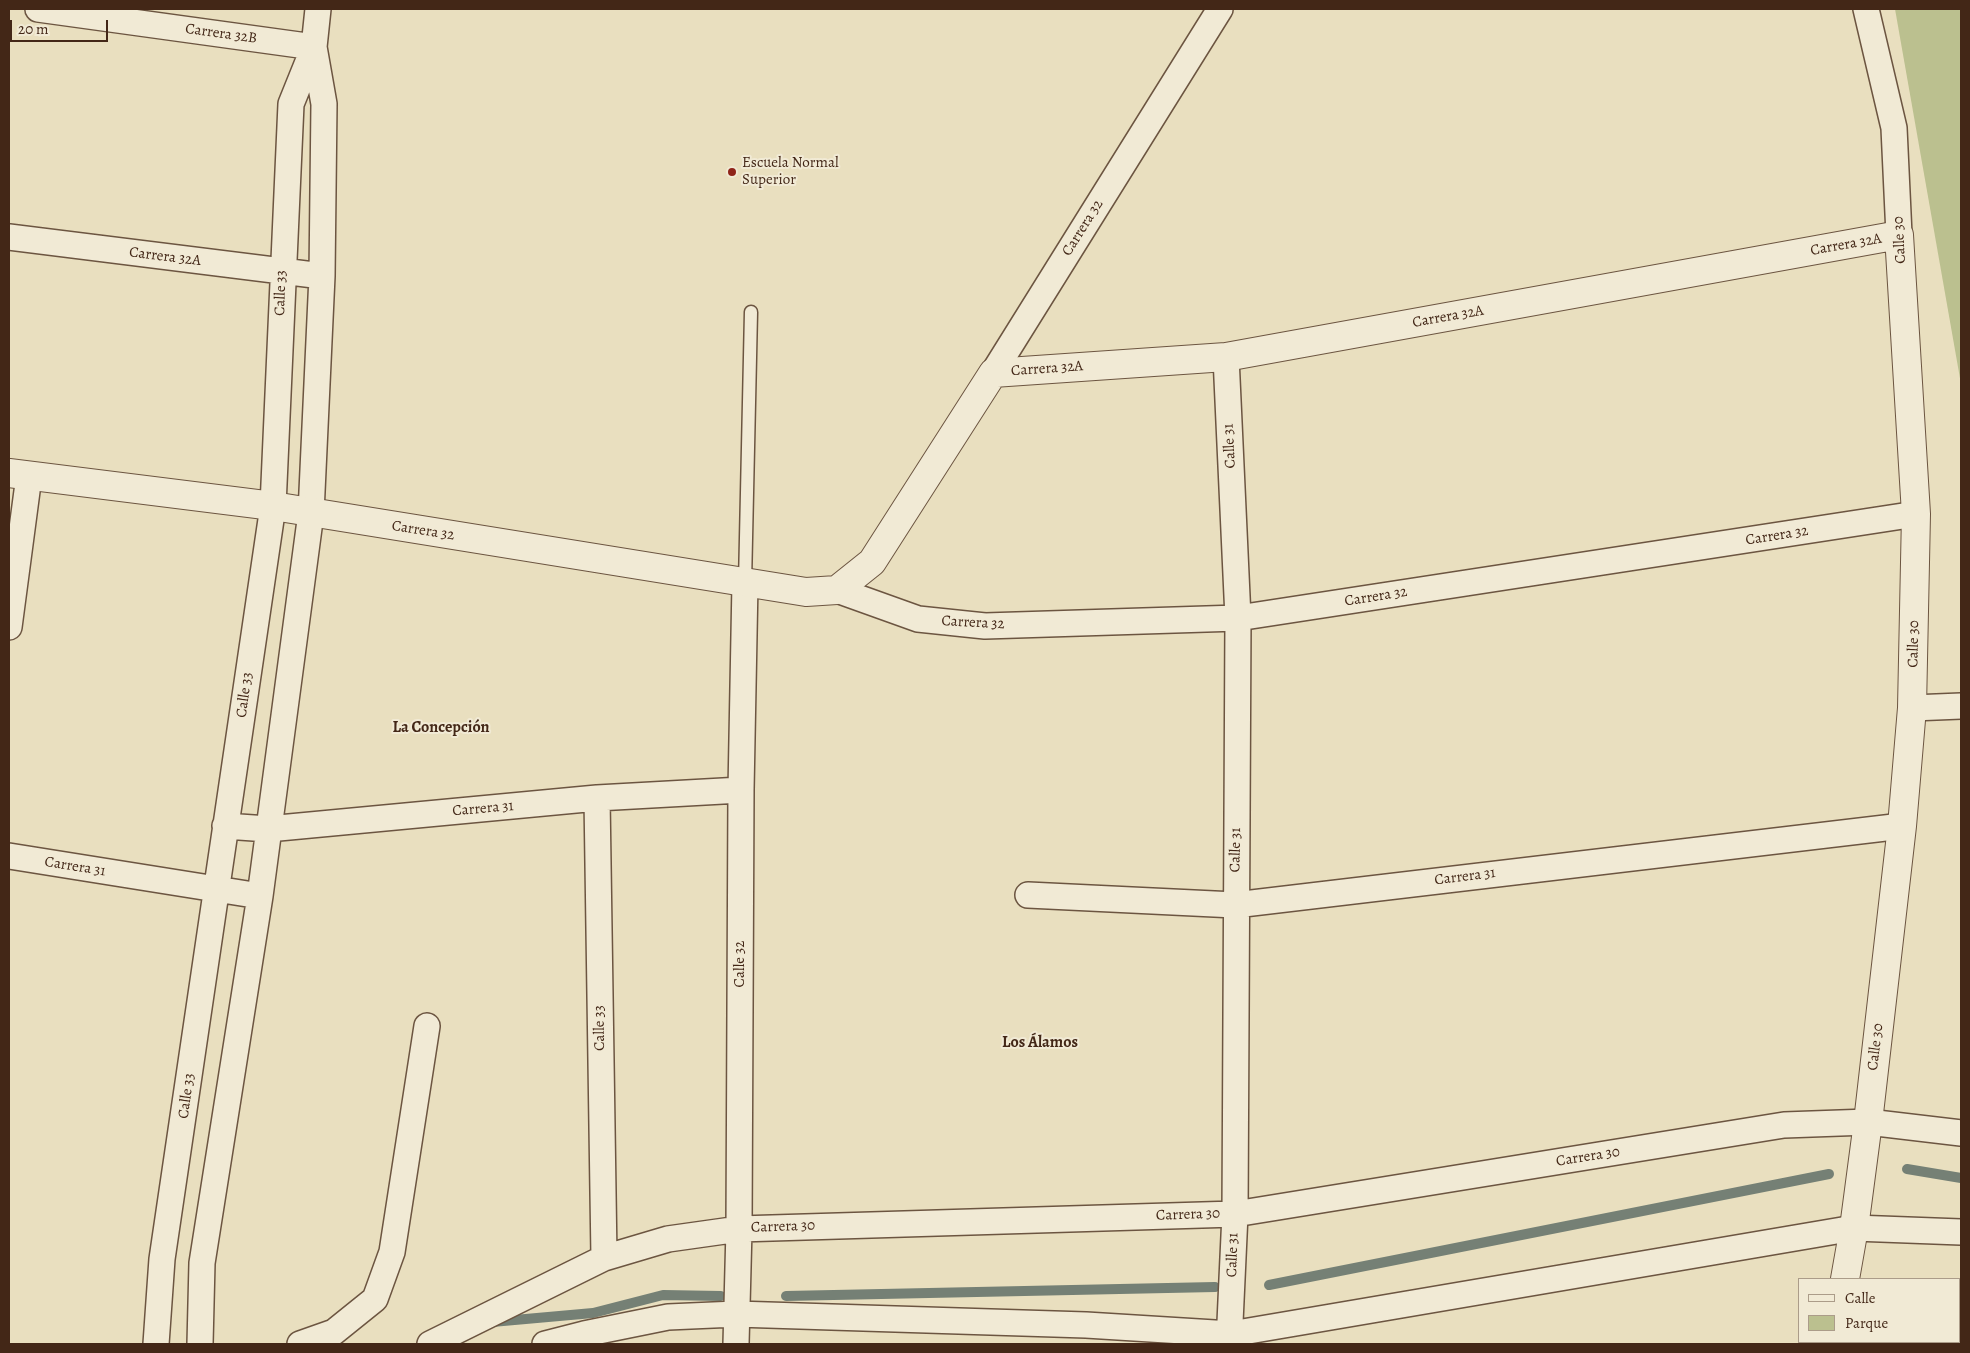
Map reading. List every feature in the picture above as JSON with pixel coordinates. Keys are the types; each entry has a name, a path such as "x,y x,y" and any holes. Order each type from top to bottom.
{"street":[{"name":"Carrera 32B","path":"38,9 314,47"},
{"name":"Calle 33","path":"200,1344 202,1263 260,896 311,513 322,276 324,104 314,47 318,9"},
{"name":"Carrera 32","path":"837,590 872,562 993,373 1220,9"},
{"name":"Calle 30","path":"1845,1278 1868,1122 1902,826 1912,708 1916,514 1894,128 1866,9"},
{"name":"Calle 33","path":"156,1344 162,1258 273,506 282,271 291,104 314,47"},
{"name":"Carrera 32A","path":"993,373 1226,357 1899,235"},
{"name":"Carrera 32A","path":"9,237 322,276"},
{"name":"Calle 31","path":"1226,357 1238,618 1235,904 1235,1214 1230,1339"},
{"name":"Carrera 32","path":"19,474 273,506 806,592 837,590 918,619 985,626 1238,618 1916,514"},
{"path":"9,626 19,474"},
{"name":"Calle 32","path":"736,1344 739,1229 741,790 745,583"},
{"path":"1912,708 1961,706"},
{"name":"Carrera 31","path":"225,826 268,829 596,798 741,790"},
{"name":"Calle 33","path":"596,798 604,1258"},
{"name":"Carrera 31","path":"1028,895 1235,904 1902,826"},
{"name":"Carrera 31","path":"9,856 260,896"},
{"path":"300,1344 334,1332 375,1300 392,1252 427,1026"},
{"name":"Carrera 30","path":"430,1344 604,1258 668,1239 739,1229 1235,1214 1784,1125 1868,1122 1961,1133"},
{"path":"545,1344 668,1317 736,1314 1086,1325 1230,1339 1854,1228 1961,1232"}],"lane":[{"path":"745,583 752,312"}],"green space":[{"path":"1895,9 1961,9 1961,384"}],"waterway":[{"path":"1907,1169 1961,1178"},
{"path":"1269,1285 1829,1174"},
{"path":"786,1296 1215,1287"},
{"path":"492,1322 593,1313 663,1295 721,1296"}],"place":[{"name":"Escuela Normal Superior","path":"732,172"}],"district":[{"name":"La Concepción","path":"441,728"},
{"name":"Los Álamos","path":"1040,1043"}]}
